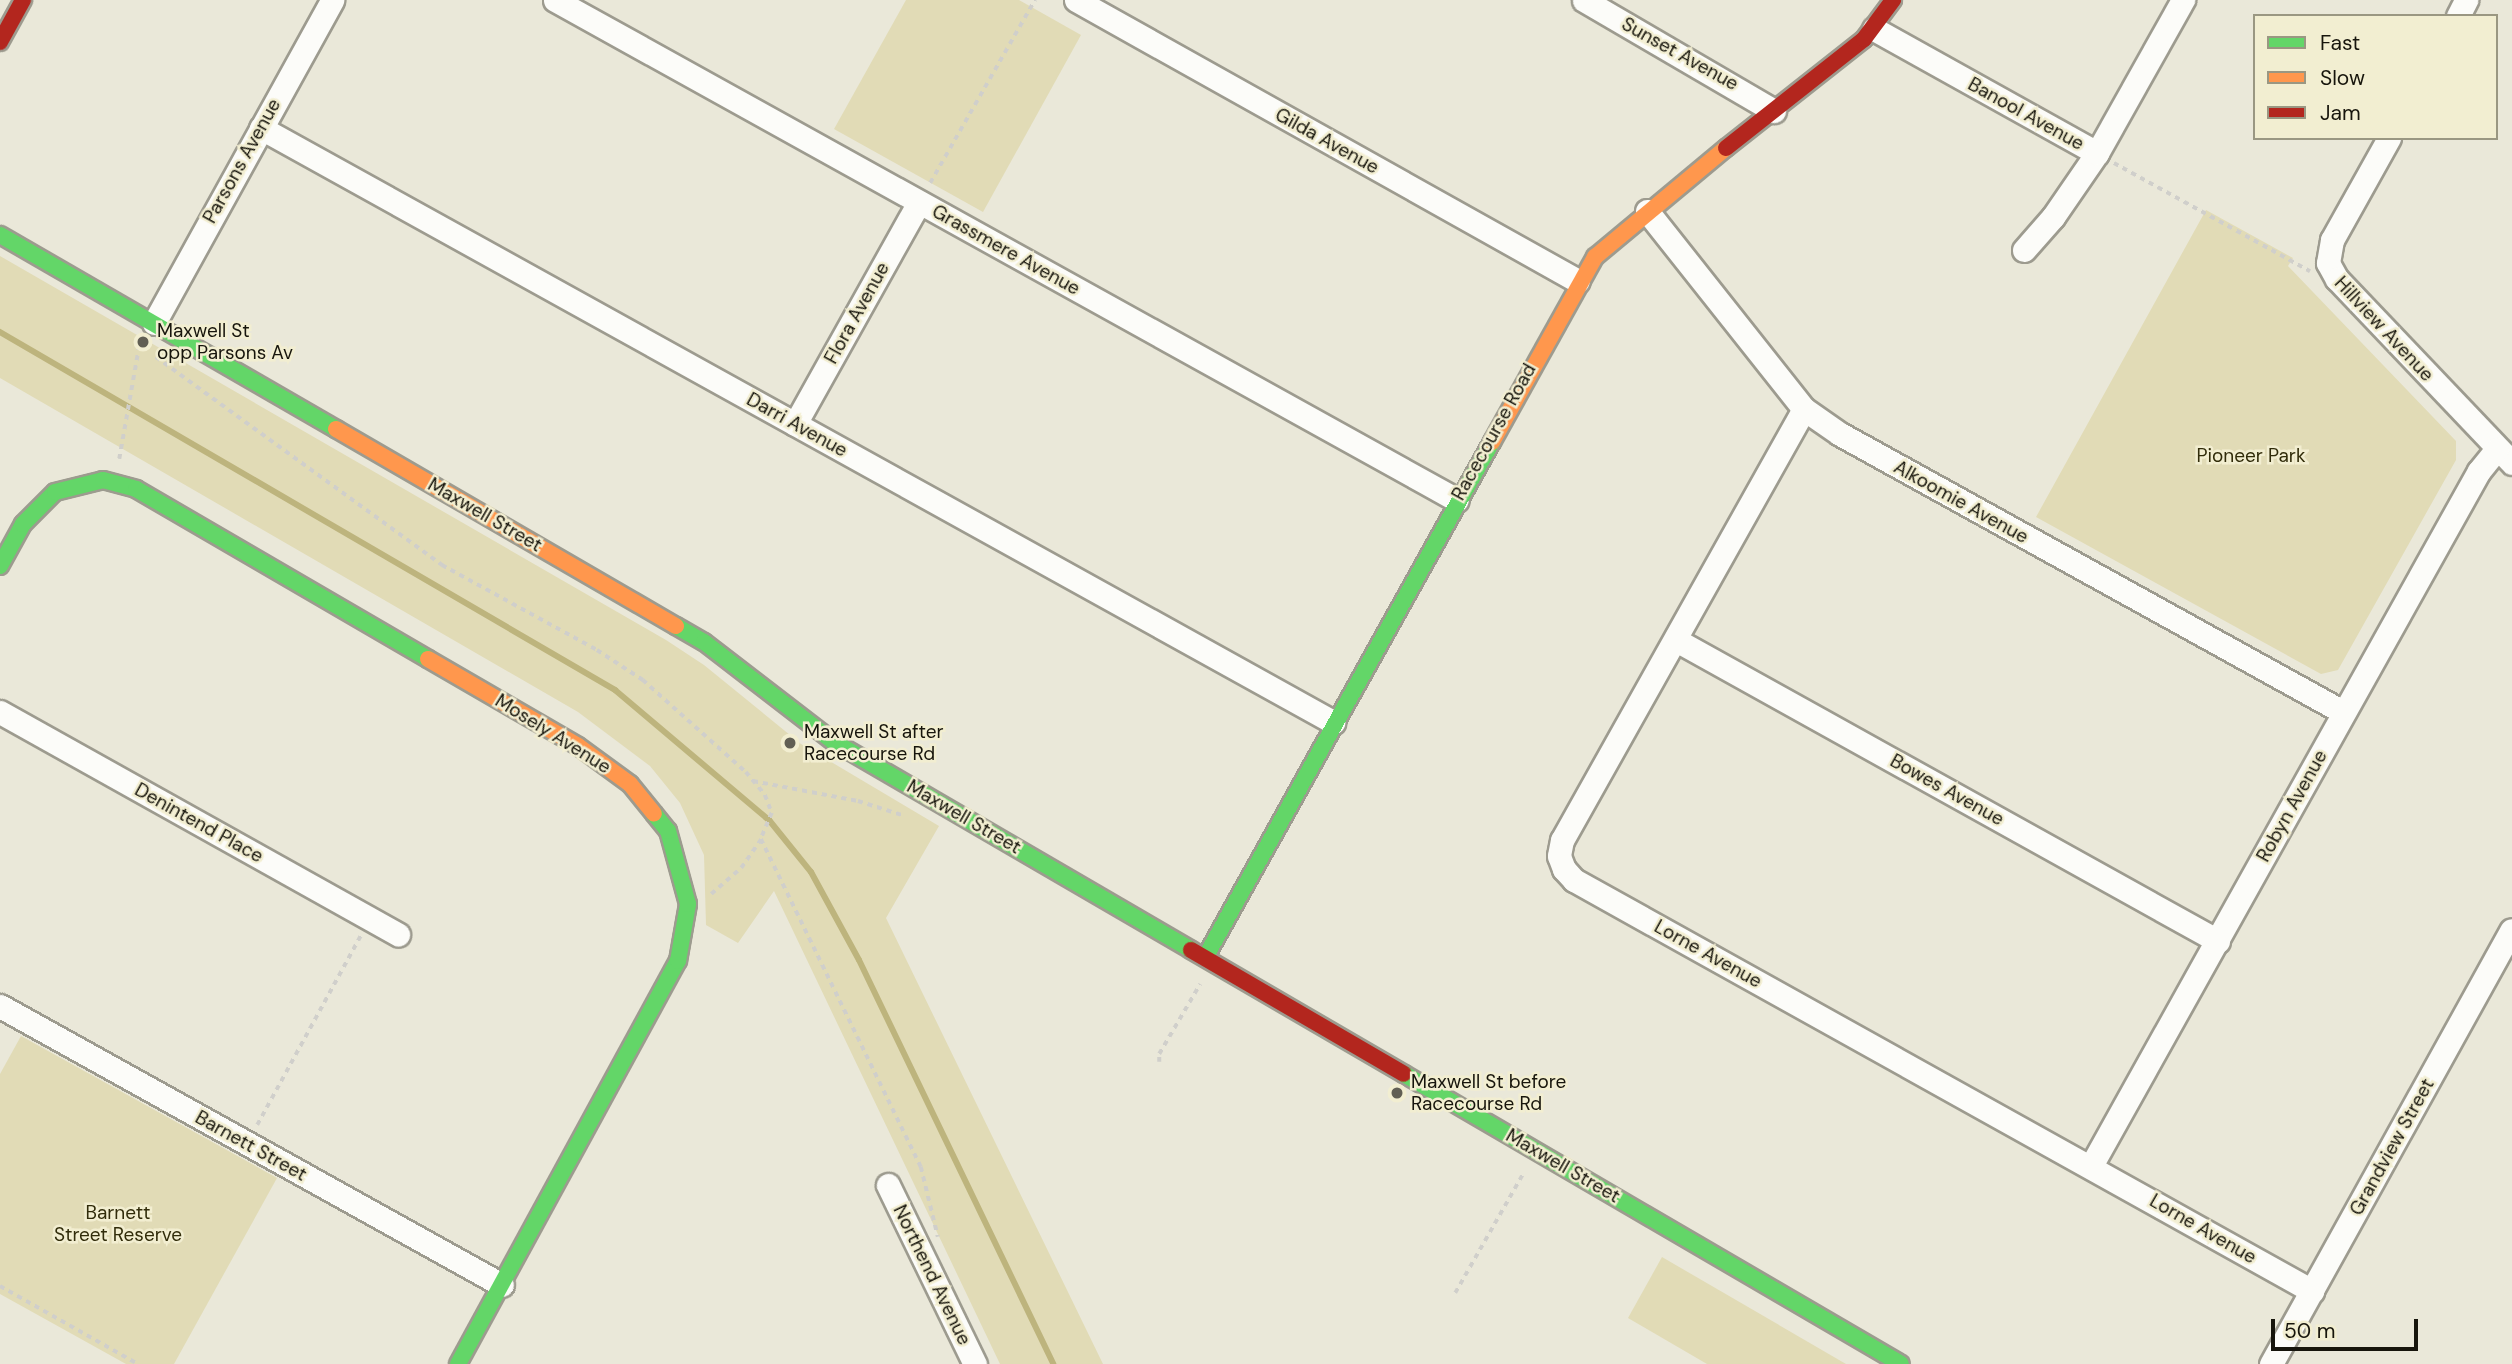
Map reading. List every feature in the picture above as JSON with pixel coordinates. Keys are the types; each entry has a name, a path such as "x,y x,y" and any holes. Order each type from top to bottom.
{"street":[{"path":"0,42 23,0"},
{"name":"Parsons Avenue","path":"146,318 261,128 332,0"},
{"name":"Grassmere Avenue","path":"555,0 1457,500"},
{"name":"Gilda Avenue","path":"1076,0 1578,281"},
{"name":"Sunset Avenue","path":"1584,0 1774,111"},
{"name":"Racecourse Road","path":"1206,956 1578,281 1607,244 1874,29 1893,0"},
{"name":"Banool Avenue","path":"1874,29 2097,153 2183,0"},
{"name":"Darri Avenue","path":"261,128 1333,722"},
{"name":"Hillview Avenue","path":"2388,140 2329,248 2328,262 2337,279 2504,456"},
{"path":"2024,250 2053,217 2097,153"},
{"name":"Flora Avenue","path":"795,424 919,202"},
{"name":"Alkoomie Avenue","path":"1647,211 1804,409 1839,435 2343,712"},
{"name":"Maxwell Street","path":"0,235 705,642 815,729 1901,1364"},
{"name":"Lorne Avenue","path":"1804,409 1562,840 1559,856 1568,874 2312,1291"},
{"name":"Robyn Avenue","path":"2091,1166 2479,471 2504,456"},
{"name":"Mosely Avenue","path":"0,566 23,524 45,499 77,483 114,481 136,489 597,758 630,784 668,831 688,904 685,937 673,974 458,1364"},
{"name":"Bowes Avenue","path":"1676,640 2218,940"},
{"name":"Denintend Place","path":"0,712 398,934"},
{"name":"Grandview Street","path":"2271,1364 2512,930"},
{"name":"Barnett Street","path":"0,1006 502,1285"},
{"name":"Northend Avenue","path":"888,1185 975,1364"}],"path":[{"path":"919,202 1035,0"},
{"path":"2097,153 2320,276 2337,279"},
{"path":"114,481 132,408 146,318"},
{"path":"128,338 140,344 294,462 442,565 597,650 643,680 713,740 753,781 772,813 761,839 723,886 688,904"},
{"path":"753,781 858,801 911,817 925,793"},
{"path":"761,839 921,1167 940,1240"},
{"path":"247,1143 370,918"},
{"path":"1159,1062 1159,1054 1200,984"},
{"path":"1455,1293 1524,1172"},
{"path":"0,1286 138,1364"}],"green space":[{"path":"906,0 1019,0 1081,35 983,212 834,129"},
{"name":"Pioneer Park","path":"2206,210 2293,258 2288,266 2456,441 2456,460 2338,670 2321,674 2036,517"},
{"path":"0,256 666,640 704,665 801,744 939,826 886,918 1103,1364 1000,1364 774,891 738,943 706,925 704,855 680,803 650,766 578,712 0,378"},
{"name":"Barnett Street Reserve","path":"21,1036 277,1178 174,1364 126,1364 0,1294 0,1074"},
{"path":"1662,1257 1846,1364 1707,1364 1628,1318"}],"waterway":[{"path":"0,332 615,690 769,820 811,872 859,960 1053,1364"}],"traffic: fast":[{"path":"0,235 336,429"},
{"path":"1206,956 1492,442"},
{"path":"0,566 23,524 55,492 103,480 136,489 428,659"},
{"path":"676,626 704,642 834,742 1191,950"},
{"path":"458,1364 678,961 688,904 668,831 654,814"},
{"path":"1404,1074 1901,1364"}],"traffic: slow":[{"path":"1492,442 1595,257 1726,148"},
{"path":"336,429 676,626"},
{"path":"428,659 578,746 630,784 654,814"}],"traffic: jam":[{"path":"0,42 23,0"},
{"path":"1726,148 1864,39 1893,0"},
{"path":"1191,950 1404,1074"}],"place":[{"name":"Maxwell St opp Parsons Av","path":"143,342"},
{"name":"Maxwell St after Racecourse Rd","path":"790,743"},
{"name":"Maxwell St before Racecourse Rd","path":"1397,1093"}]}
